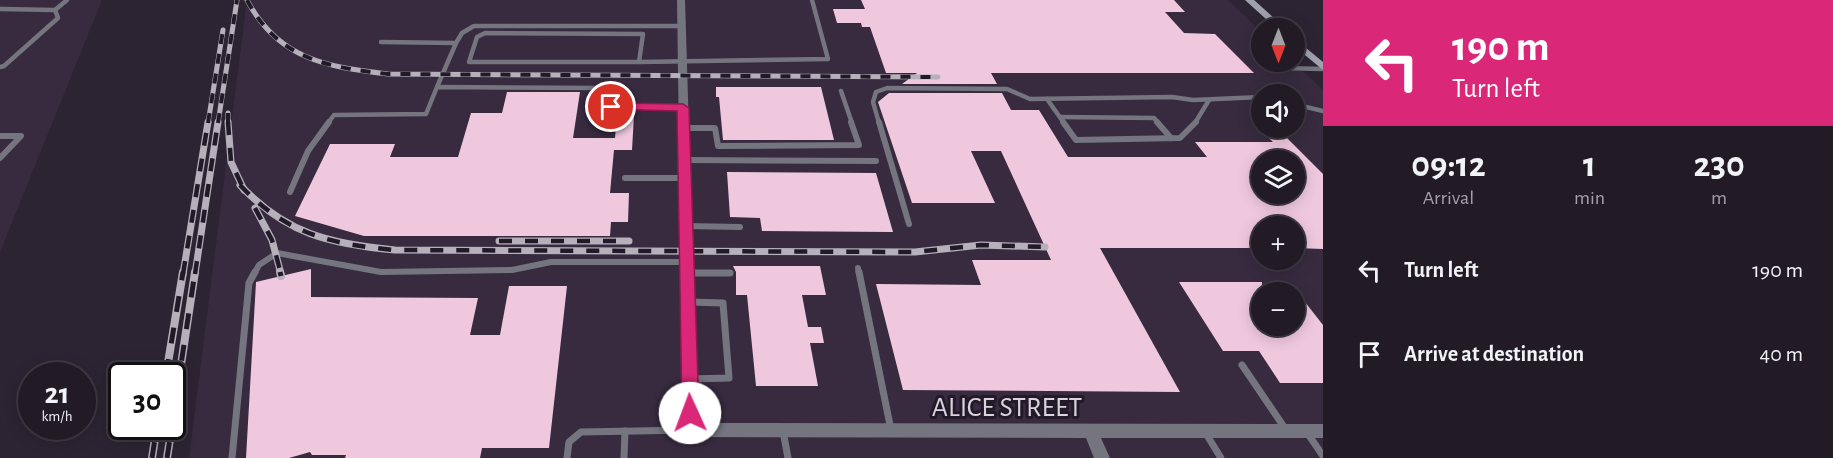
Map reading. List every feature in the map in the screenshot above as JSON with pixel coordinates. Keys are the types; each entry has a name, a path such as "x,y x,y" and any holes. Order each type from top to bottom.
{"main road":[{"path":"1249,0 1270,18"},
{"path":"1305,51 1323,68"}],"street":[{"path":"681,0 691,430"},
{"name":"ALICE STREET","path":"691,430 1323,431"},
{"path":"1091,432 1102,458"}],"lane":[{"path":"0,9 55,10 67,0"},
{"path":"639,62 643,33 485,33 477,37 469,62 639,62 828,59 812,0"},
{"path":"0,67 4,66 58,18 55,10"},
{"path":"290,192 308,151 334,115 426,114 456,43 462,33 474,26 681,26"},
{"path":"381,42 456,43"},
{"path":"1305,68 1323,68"},
{"path":"437,87 600,88 611,107 683,108"},
{"path":"909,224 873,102 876,93 887,88 1007,89 1030,99 1172,97 1209,100 1251,98"},
{"path":"683,128 715,128 718,146 859,145 840,91"},
{"path":"1047,99 1076,140 1180,138 1191,129 1209,100"},
{"path":"1305,107 1323,111"},
{"path":"1060,117 1154,118 1171,138"},
{"path":"0,136 21,136 0,158"},
{"path":"684,160 876,161"},
{"path":"625,178 684,178"},
{"path":"685,226 740,227"},
{"path":"232,458 249,283 259,265 278,253 321,259 381,272 513,270 551,262 686,268 730,273"},
{"path":"858,268 891,431"},
{"path":"687,302 723,303 729,378 689,379"},
{"path":"1242,365 1287,431"},
{"path":"567,458 569,442 581,432 691,430"},
{"path":"783,430 788,458"},
{"path":"624,458 625,431"},
{"path":"1205,431 1221,458"},
{"path":"1306,431 1323,456"}],"shaded area":[{"path":"0,0 102,0 0,252"},
{"path":"247,0 1228,0 1251,22 1251,72 1304,72 1323,90 1323,458 189,458"}],"building":[{"path":"861,0 1174,0 1185,12 1165,12 1184,33 1215,34 1254,73 991,73 997,84 902,84 917,73 886,73 870,27 862,27 861,23 837,23 833,9 865,9"},
{"path":"716,87 821,87 834,140 723,140"},
{"path":"507,92 580,92 573,138 615,138 617,115 634,115 632,150 614,150 610,193 629,193 628,222 611,222 610,236 364,236 295,216 330,144 395,144 390,157 458,157 471,113 502,113"},
{"path":"889,93 1002,93 1011,110 1039,110 1068,157 1207,157 1195,142 1273,142 1269,138 1287,138 1299,150 1251,150 1251,204 1305,204 1305,156 1323,174 1323,249 1305,248 1305,216 1251,216 1251,248 1100,248 1180,392 903,390 876,284 981,285 972,260 1051,260 1001,151 971,151 995,203 912,203 878,102"},
{"path":"727,172 876,173 893,232 762,231 760,218 730,217"},
{"path":"733,266 820,266 826,295 802,295 808,327 821,327 824,343 810,343 818,386 756,386 747,295 736,295 736,272"},
{"path":"311,269 311,297 478,298 470,335 500,335 509,286 567,286 549,448 482,448 480,458 345,458 346,455 312,455 310,452 289,458 246,458 256,282"},
{"path":"1179,282 1251,282 1251,336 1305,336 1305,302 1323,325 1323,383 1280,383 1259,351 1223,351"}],"railway":[{"path":"218,123 237,0"},
{"path":"247,0 259,20 273,35 306,56 344,68 388,74 938,77"},
{"path":"208,123 223,30"},
{"path":"228,113 228,122"},
{"path":"183,274 208,122"},
{"path":"195,274 218,122"},
{"path":"228,122 231,162 243,188"},
{"path":"240,185 243,188"},
{"path":"243,188 274,215 310,234 350,244 395,250 915,252 981,245 1045,247"},
{"path":"255,208 272,240 281,274"},
{"path":"499,241 629,241"},
{"path":"168,362 183,272"},
{"path":"181,362 195,272"},
{"path":"280,272 281,276"},
{"path":"152,458 155,440"},
{"path":"167,458 170,440"}],"route":[{"path":"611,107 683,108 690,413"}]}
